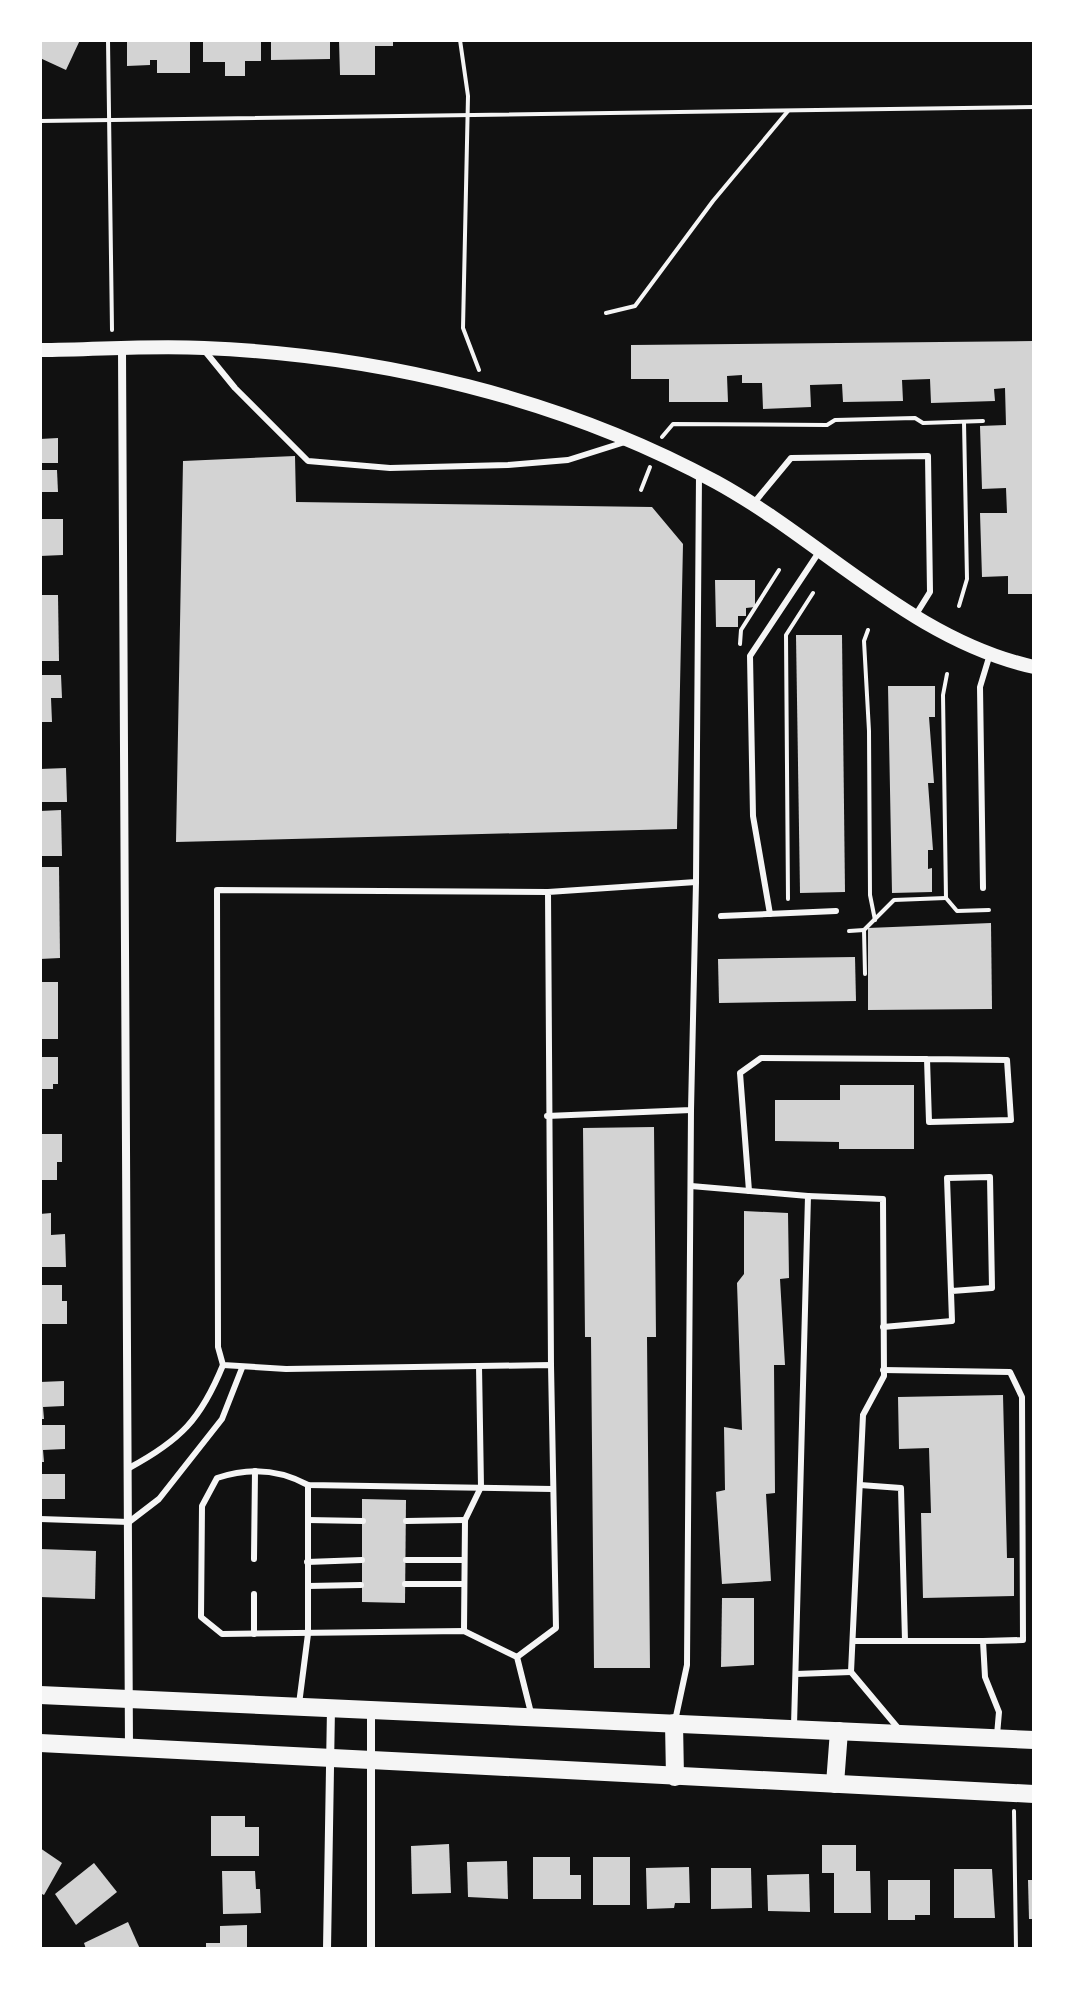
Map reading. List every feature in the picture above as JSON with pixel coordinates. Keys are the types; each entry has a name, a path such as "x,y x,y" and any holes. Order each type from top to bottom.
{"main road":[{"path":"40,1695 1034,1740"},
{"path":"674,1723 675,1777"},
{"path":"835,1784 839,1731"},
{"path":"40,1743 1034,1794"}],"street":[{"path":"40,350 202,347 305,356 390,368 493,394 595,427 699,475 751,506 915,616 990,654 1034,667"},
{"path":"117,350 132,1700 129,1747"},
{"path":"327,1949 331,1707"},
{"path":"371,1709 371,1949"}],"lane":[{"path":"202,347 235,388 308,461 390,468 508,465 568,460 626,441"},
{"path":"751,506 791,458 928,456 930,592 915,616"},
{"path":"674,1723 687,1665 699,475"},
{"path":"770,914 753,816 750,656 819,552"},
{"path":"983,888 980,687 990,654"},
{"path":"129,1468 183,1433 201,1412 223,1365 218,1347 217,890 548,892 696,882"},
{"path":"517,1657 556,1628 547,1116 548,892"},
{"path":"721,916 836,911"},
{"path":"749,1191 740,1073 761,1058 927,1059 1007,1060 1011,1120 929,1122 927,1059"},
{"path":"547,1116 691,1110"},
{"path":"883,1327 952,1321 947,1178 990,1177 992,1288 952,1291"},
{"path":"691,1186 883,1199 884,1376 863,1415 851,1672 902,1734"},
{"path":"794,1729 808,1196"},
{"path":"223,1365 242,1368 551,1365"},
{"path":"464,1631 465,1520 481,1487 479,1366"},
{"path":"40,1519 129,1522 159,1499 222,1419 242,1368"},
{"path":"853,1641 1023,1640 1022,1397 1010,1372 883,1370"},
{"path":"517,1657 464,1631 222,1634 201,1617 202,1506 217,1478 237,1471 285,1473 308,1485 552,1489"},
{"path":"254,1559 255,1471"},
{"path":"299,1706 308,1634 308,1485"},
{"path":"860,1485 901,1488 905,1641"},
{"path":"308,1520 363,1521"},
{"path":"406,1521 465,1520"},
{"path":"307,1562 362,1560"},
{"path":"406,1560 463,1560"},
{"path":"405,1584 463,1584"},
{"path":"308,1586 361,1585"},
{"path":"254,1594 254,1634"},
{"path":"983,1641 985,1677 999,1712 997,1738"},
{"path":"517,1657 531,1716"},
{"path":"796,1674 851,1672"}],"path":[{"path":"108,40 117,350"},
{"path":"460,40 468,96 463,328 493,394"},
{"path":"40,121 1034,107"},
{"path":"606,313 635,306 713,201 788,111"},
{"path":"664,432 673,424 827,425 835,420 915,418 923,423 983,421"},
{"path":"959,606 967,579 964,422"},
{"path":"740,658 741,630 779,570"},
{"path":"789,913 786,635 813,593"},
{"path":"868,630 864,641 869,731 870,895 875,920"},
{"path":"947,674 943,695 946,898 957,911 989,910"},
{"path":"849,931 864,930 894,900 946,898"},
{"path":"864,930 865,974"},
{"path":"1013,1793 1016,1949"}],"building":[{"path":"40,40 80,40 66,70 40,58"},
{"path":"127,40 190,40 190,73 157,73 157,60 150,60 150,65 127,66"},
{"path":"203,40 261,40 261,61 245,61 245,76 225,76 225,62 203,62"},
{"path":"271,40 330,40 330,59 271,60"},
{"path":"339,40 393,40 393,46 375,46 375,75 340,75"},
{"path":"1034,341 1034,594 1008,594 1008,576 982,577 980,513 1007,513 1006,488 982,489 980,426 1006,425 1005,388 994,389 995,401 931,403 930,379 902,380 903,401 843,402 842,384 810,385 811,407 763,409 762,383 742,383 742,375 727,376 728,402 669,402 669,379 631,379 631,345"},
{"path":"58,438 58,463 40,463 40,439"},
{"path":"295,456 296,502 652,507 683,544 677,829 176,842 183,461"},
{"path":"40,470 57,470 58,492 40,492"},
{"path":"40,519 63,519 63,555 40,556"},
{"path":"715,580 755,580 755,607 746,608 746,616 738,616 738,627 716,627"},
{"path":"40,595 58,595 59,661 40,661"},
{"path":"796,635 842,635 845,892 800,893"},
{"path":"40,675 61,675 62,698 51,698 52,722 40,722"},
{"path":"888,686 935,686 935,717 929,717 934,783 928,783 933,850 928,850 928,869 932,868 932,892 892,893"},
{"path":"66,768 67,802 40,802 40,769"},
{"path":"61,810 62,856 40,856 40,811"},
{"path":"40,867 59,867 60,958 40,959"},
{"path":"991,923 992,1009 868,1010 868,928"},
{"path":"855,957 856,1001 719,1003 718,959"},
{"path":"40,982 58,982 58,1039 40,1039"},
{"path":"40,1057 58,1057 58,1084 53,1084 53,1089 40,1089"},
{"path":"840,1085 914,1085 914,1149 839,1149 839,1142 775,1141 775,1100 840,1100"},
{"path":"654,1127 656,1337 647,1337 650,1668 594,1668 591,1337 585,1337 583,1128"},
{"path":"40,1134 62,1134 62,1162 57,1162 57,1180 40,1180"},
{"path":"744,1211 788,1213 789,1278 780,1279 785,1365 774,1365 775,1493 766,1494 771,1581 722,1584 716,1492 725,1490 724,1427 742,1430 737,1283 744,1274"},
{"path":"51,1213 51,1235 65,1234 66,1267 40,1267 40,1214"},
{"path":"40,1285 62,1285 62,1301 67,1301 67,1324 40,1324"},
{"path":"64,1381 64,1406 43,1407 44,1419 40,1419 40,1382"},
{"path":"1003,1395 1007,1558 1014,1558 1014,1596 923,1598 921,1513 931,1513 929,1448 899,1449 898,1397"},
{"path":"40,1425 65,1425 65,1449 43,1450 44,1462 40,1462"},
{"path":"40,1474 65,1474 65,1499 40,1499"},
{"path":"362,1499 406,1500 405,1603 362,1602"},
{"path":"40,1549 96,1551 95,1599 40,1597"},
{"path":"722,1598 754,1598 754,1665 721,1667"},
{"path":"211,1816 245,1816 245,1827 259,1827 259,1856 211,1856"},
{"path":"449,1844 451,1893 412,1894 411,1846"},
{"path":"822,1845 856,1845 856,1871 870,1871 871,1913 834,1913 834,1873 822,1873"},
{"path":"40,1848 62,1863 44,1895 40,1893"},
{"path":"533,1857 570,1857 570,1875 581,1875 581,1899 533,1899"},
{"path":"593,1857 630,1857 630,1905 593,1905"},
{"path":"507,1861 508,1899 468,1897 467,1862"},
{"path":"94,1863 117,1892 76,1925 55,1894"},
{"path":"689,1867 690,1903 675,1903 674,1908 647,1909 646,1868"},
{"path":"711,1868 751,1868 752,1908 711,1909"},
{"path":"954,1869 992,1869 995,1918 954,1918"},
{"path":"222,1871 255,1871 256,1889 260,1889 261,1913 223,1914"},
{"path":"809,1874 810,1912 768,1911 767,1875"},
{"path":"888,1880 930,1880 930,1915 915,1915 915,1920 888,1920"},
{"path":"1028,1880 1034,1880 1034,1919 1029,1919"},
{"path":"128,1922 140,1949 86,1949 84,1943"},
{"path":"247,1925 247,1949 206,1949 206,1943 220,1943 220,1926"}]}
